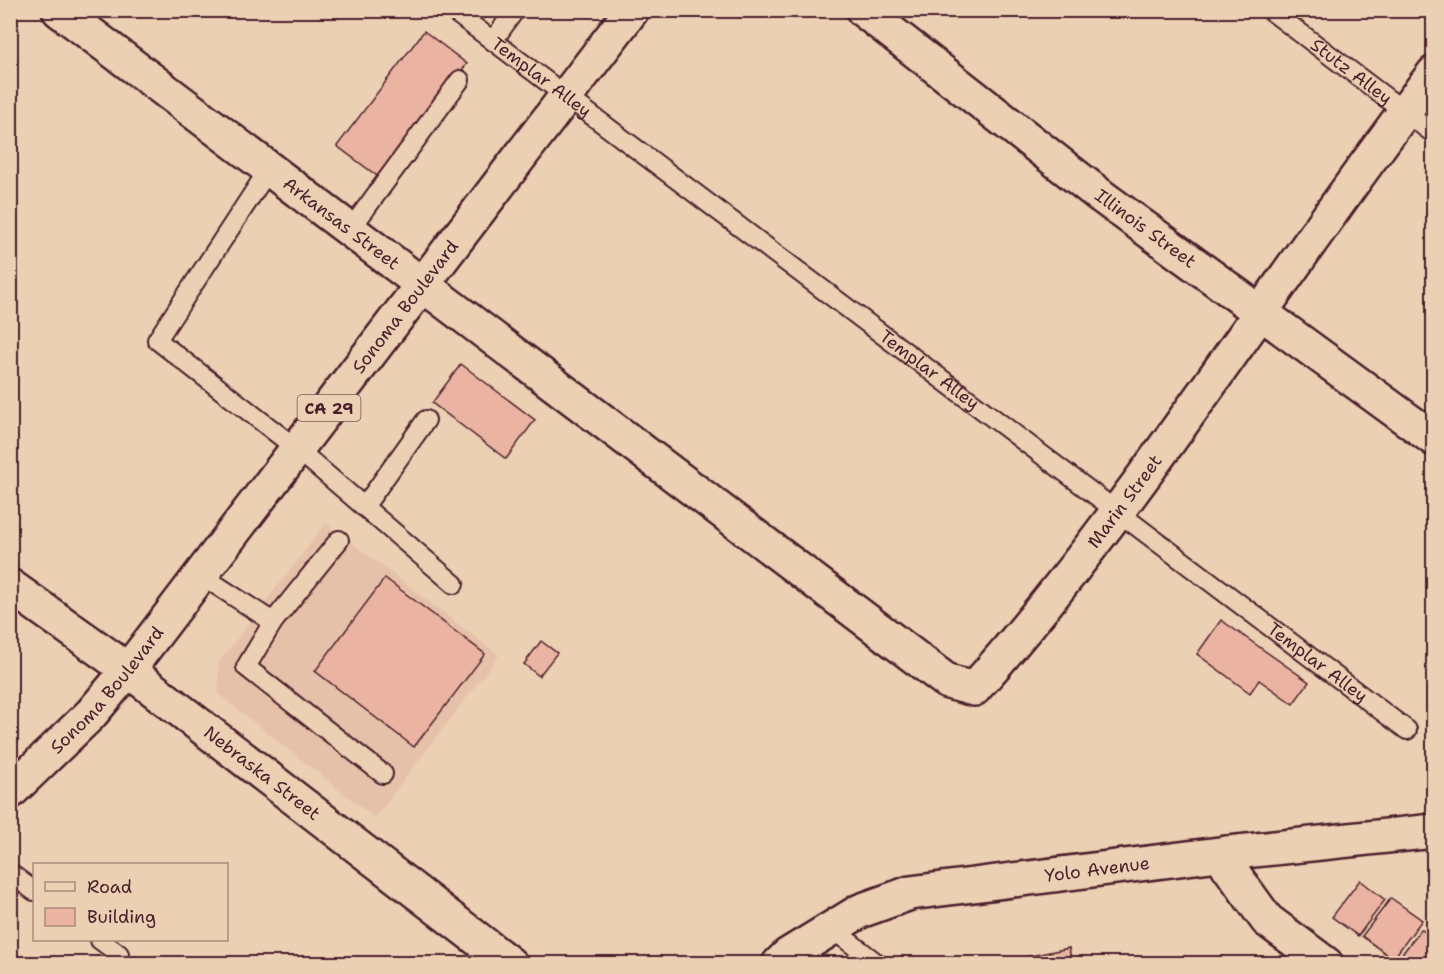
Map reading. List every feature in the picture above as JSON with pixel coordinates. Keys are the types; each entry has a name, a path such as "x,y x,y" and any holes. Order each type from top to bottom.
{"street":[{"name":"Arkansas Street","path":"59,10 739,523"},
{"name":"Sonoma Boulevard","path":"10,792 91,714 128,670 632,10"},
{"name":"Illinois Street","path":"863,10 1101,196 1434,440"},
{"name":"Marin Street","path":"739,523 948,682 974,689 1013,645 1117,512 1404,111 1434,73"},
{"name":"Nebraska Street","path":"10,586 128,670 510,963"},
{"name":"Yolo Avenue","path":"779,963 788,955 860,911 910,893 1227,853 1434,831"},
{"path":"1227,853 1228,866 1267,920 1326,963"}],"lane":[{"name":"Templar Alley","path":"452,10 1407,730"},
{"path":"493,41 515,10"},
{"name":"Stutz Alley","path":"1270,10 1434,134"},
{"path":"350,230 460,80"},
{"path":"269,169 157,340 297,449 454,584"},
{"path":"364,507 426,420"},
{"path":"339,540 273,622 246,667 383,774"},
{"path":"201,575 273,622"},
{"path":"13,880 33,890"},
{"path":"831,928 878,963"},
{"path":"103,941 119,954"}],"shaded area":[{"path":"326,523 499,655 375,818 218,694 219,662"}],"building":[{"path":"424,31 467,64 380,178 337,146"},
{"path":"461,364 535,420 506,459 432,403"},
{"path":"385,578 485,654 414,747 315,671"},
{"path":"1221,620 1309,682 1293,704 1259,680 1250,693 1197,654"},
{"path":"541,641 557,653 539,676 524,664"},
{"path":"1360,880 1385,900 1358,936 1332,917"},
{"path":"1430,888 1434,888 1434,917 1430,917"},
{"path":"1391,898 1422,920 1393,959 1362,936"},
{"path":"1421,929 1434,939 1434,949 1423,964 1414,964 1402,954"},
{"path":"1069,948 1072,964 992,964"}]}
